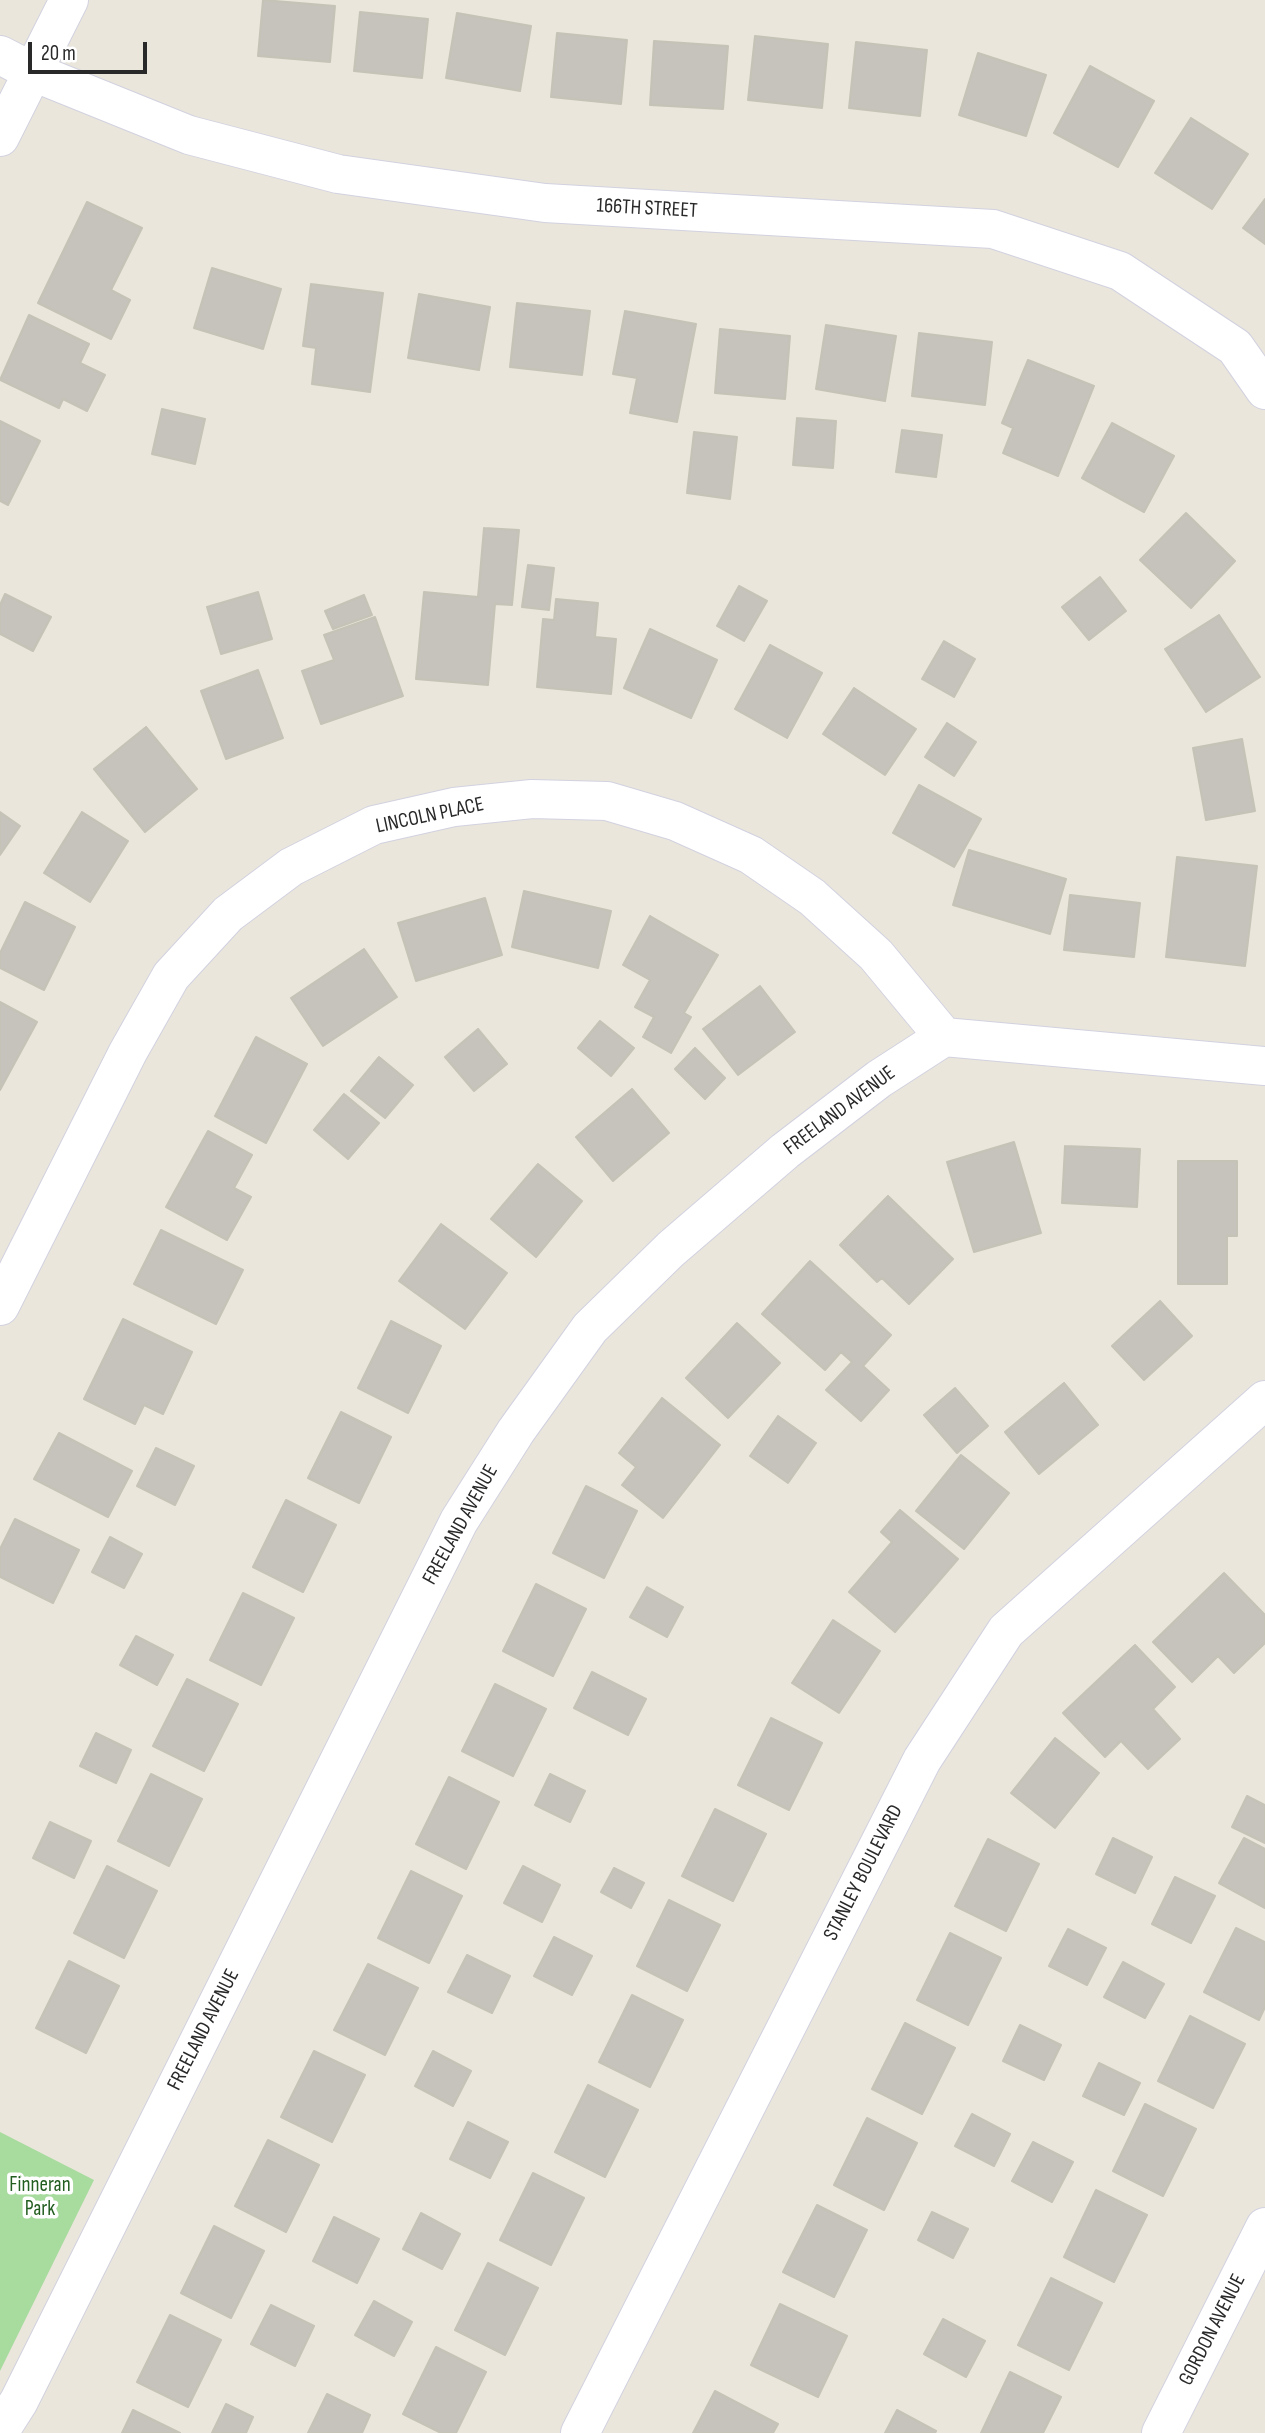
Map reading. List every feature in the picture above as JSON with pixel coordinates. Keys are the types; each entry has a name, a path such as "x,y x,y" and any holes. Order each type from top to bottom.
{"street":[{"path":"0,137 17,63 69,0"},
{"name":"166TH STREET","path":"17,63 189,135 338,174 545,203 993,229 1120,271 1234,347 1265,390"},
{"name":"LINCOLN PLACE","path":"0,1306 128,1052 171,976 228,914 290,867 374,825 454,807 532,799 607,801 675,821 751,855 813,897 876,955 944,1037"},
{"path":"944,1037 1265,1066"},
{"name":"FREELAND AVENUE","path":"0,2431 25,2388 459,1521 516,1431 590,1328 671,1248 785,1151 879,1079 944,1037"},
{"name":"STANLEY BOULEVARD","path":"580,2433 922,1760 1006,1631 1265,1401"},
{"name":"GORDON AVENUE","path":"1161,2433 1265,2227"}],"green space":[{"name":"Finneran Park","path":"0,2132 94,2180 0,2371"}],"building":[{"path":"263,0 335,6 330,62 258,56"},
{"path":"360,12 428,19 422,78 354,71"},
{"path":"457,13 531,26 520,91 446,78"},
{"path":"557,33 627,40 621,104 551,97"},
{"path":"755,36 828,44 822,108 748,100"},
{"path":"654,41 728,46 723,109 650,105"},
{"path":"856,42 927,50 920,116 849,108"},
{"path":"978,53 1046,75 1026,136 959,115"},
{"path":"1090,66 1154,101 1118,167 1054,133"},
{"path":"1191,118 1248,154 1212,209 1155,173"},
{"path":"1265,199 1265,244 1243,228"},
{"path":"87,202 142,228 111,290 130,300 111,339 38,303"},
{"path":"212,268 281,289 263,349 194,328"},
{"path":"311,284 383,293 370,392 312,384 316,348 303,346"},
{"path":"419,294 490,307 479,370 408,358"},
{"path":"517,303 590,311 582,375 510,367"},
{"path":"625,311 696,324 677,422 630,413 637,378 613,374"},
{"path":"29,315 89,344 80,363 105,375 87,411 63,399 59,408 0,380"},
{"path":"826,325 896,336 885,401 816,389"},
{"path":"720,329 790,336 785,399 715,393"},
{"path":"919,333 992,342 985,405 912,396"},
{"path":"1028,360 1094,386 1058,476 1003,453 1013,428 1002,423"},
{"path":"162,409 205,419 195,464 152,454"},
{"path":"797,418 836,421 833,468 793,465"},
{"path":"0,421 40,441 8,505 0,501"},
{"path":"1112,423 1174,456 1144,512 1082,478"},
{"path":"902,430 942,435 936,477 896,472"},
{"path":"694,432 737,437 730,499 687,493"},
{"path":"1186,513 1235,561 1191,608 1140,560"},
{"path":"484,528 519,530 512,605 495,604 488,685 416,679 424,592 478,597"},
{"path":"528,565 554,568 549,610 522,607"},
{"path":"1100,577 1126,611 1089,640 1062,607"},
{"path":"739,586 767,601 744,641 717,626"},
{"path":"258,592 272,639 221,654 207,607"},
{"path":"5,594 51,617 33,651 0,634 0,605"},
{"path":"364,595 372,615 333,629 325,611"},
{"path":"556,599 598,603 595,637 616,639 611,694 537,687 543,619 554,620"},
{"path":"1219,615 1260,677 1206,712 1165,649"},
{"path":"375,617 403,696 321,724 302,671 334,660 324,635"},
{"path":"650,629 717,660 691,718 624,688"},
{"path":"944,641 975,659 954,697 922,679"},
{"path":"770,645 822,673 787,738 735,709"},
{"path":"258,670 283,738 226,759 201,691"},
{"path":"854,688 916,729 885,775 823,734"},
{"path":"947,723 976,742 954,776 925,757"},
{"path":"146,727 197,789 145,832 94,769"},
{"path":"1242,739 1255,811 1206,820 1193,748"},
{"path":"919,785 981,819 954,867 893,833"},
{"path":"0,812 20,826 0,855"},
{"path":"82,812 128,841 90,902 44,873"},
{"path":"969,850 1066,879 1050,934 953,905"},
{"path":"1177,857 1257,866 1245,966 1166,957"},
{"path":"524,891 611,911 598,968 512,947"},
{"path":"1070,895 1140,903 1134,957 1064,950"},
{"path":"485,898 502,955 416,981 398,923"},
{"path":"25,902 75,927 44,990 0,968 0,953"},
{"path":"650,916 718,955 684,1013 691,1017 671,1053 643,1037 654,1017 635,1007 650,980 623,965"},
{"path":"364,949 397,997 323,1046 291,998"},
{"path":"760,986 795,1032 738,1075 703,1029"},
{"path":"0,1002 37,1022 0,1090"},
{"path":"600,1021 634,1048 611,1076 578,1048"},
{"path":"478,1029 507,1064 474,1091 445,1057"},
{"path":"256,1037 307,1064 266,1143 215,1116"},
{"path":"695,1048 725,1078 705,1099 675,1069"},
{"path":"379,1057 413,1085 385,1118 351,1091"},
{"path":"632,1089 669,1133 613,1181 576,1137"},
{"path":"344,1094 379,1123 348,1159 314,1130"},
{"path":"208,1131 252,1155 234,1188 251,1197 227,1240 166,1207"},
{"path":"1014,1142 1041,1233 974,1252 947,1162"},
{"path":"1065,1146 1140,1149 1137,1207 1062,1203"},
{"path":"1178,1161 1237,1161 1237,1236 1227,1236 1227,1284 1178,1284"},
{"path":"538,1164 582,1201 536,1257 491,1219"},
{"path":"888,1196 953,1259 909,1304 882,1278 877,1282 840,1245"},
{"path":"441,1224 507,1273 465,1329 399,1281"},
{"path":"161,1230 243,1270 216,1324 134,1284"},
{"path":"810,1261 891,1335 863,1366 889,1390 861,1421 826,1390 852,1362 841,1352 825,1370 762,1314"},
{"path":"1160,1301 1192,1336 1144,1380 1112,1346"},
{"path":"123,1319 192,1352 163,1414 144,1405 135,1424 84,1399"},
{"path":"391,1321 441,1346 408,1413 358,1388"},
{"path":"737,1323 780,1363 728,1418 686,1378"},
{"path":"1064,1383 1098,1425 1039,1474 1005,1432"},
{"path":"955,1388 988,1426 957,1453 924,1415"},
{"path":"662,1398 720,1445 663,1518 622,1485 636,1467 619,1453"},
{"path":"341,1412 391,1437 359,1503 308,1478"},
{"path":"778,1416 816,1443 788,1483 750,1456"},
{"path":"59,1433 132,1471 108,1517 34,1479"},
{"path":"156,1448 194,1466 175,1505 137,1486"},
{"path":"961,1455 1009,1493 964,1549 916,1511"},
{"path":"586,1486 637,1511 604,1578 553,1553"},
{"path":"286,1500 336,1525 303,1592 253,1567"},
{"path":"900,1510 958,1559 895,1632 849,1592 892,1542 881,1532"},
{"path":"15,1519 79,1550 53,1603 0,1577 0,1549"},
{"path":"110,1537 142,1554 124,1588 92,1572"},
{"path":"1224,1573 1265,1615 1265,1643 1234,1673 1218,1656 1192,1682 1153,1642"},
{"path":"536,1584 586,1609 553,1676 503,1651"},
{"path":"647,1587 683,1607 667,1637 630,1617"},
{"path":"243,1593 294,1618 261,1685 210,1660"},
{"path":"833,1620 880,1651 839,1713 792,1683"},
{"path":"136,1636 173,1655 157,1685 120,1665"},
{"path":"1135,1645 1175,1687 1153,1709 1180,1739 1148,1769 1121,1741 1105,1757 1063,1713"},
{"path":"592,1672 646,1699 628,1735 574,1708"},
{"path":"187,1679 238,1704 204,1771 153,1746"},
{"path":"495,1684 546,1709 513,1776 462,1751"},
{"path":"771,1718 822,1743 789,1810 738,1785"},
{"path":"96,1733 131,1750 116,1783 80,1766"},
{"path":"1055,1738 1099,1773 1055,1828 1011,1793"},
{"path":"151,1774 202,1799 169,1866 118,1841"},
{"path":"550,1774 585,1791 570,1822 535,1805"},
{"path":"449,1777 499,1802 466,1869 416,1844"},
{"path":"1247,1796 1265,1805 1265,1843 1232,1827"},
{"path":"715,1809 766,1834 733,1901 682,1876"},
{"path":"50,1822 91,1841 74,1878 33,1858"},
{"path":"1113,1838 1152,1857 1135,1893 1096,1874"},
{"path":"1244,1838 1265,1849 1265,1908 1219,1883"},
{"path":"988,1839 1039,1864 1006,1931 955,1906"},
{"path":"107,1866 157,1891 124,1958 74,1933"},
{"path":"523,1866 560,1885 542,1922 504,1903"},
{"path":"614,1868 644,1883 631,1908 601,1892"},
{"path":"411,1871 462,1896 429,1963 378,1938"},
{"path":"1175,1877 1215,1896 1191,1943 1152,1924"},
{"path":"669,1900 720,1925 687,1991 637,1966"},
{"path":"1236,1928 1265,1942 1265,2007 1259,2020 1204,1992"},
{"path":"1068,1929 1106,1948 1087,1985 1049,1966"},
{"path":"950,1933 1001,1958 968,2025 917,2000"},
{"path":"554,1937 592,1956 572,1995 534,1976"},
{"path":"467,1955 510,1976 492,2013 448,1992"},
{"path":"69,1961 119,1986 86,2053 36,2028"},
{"path":"1123,1962 1164,1984 1145,2018 1104,1997"},
{"path":"368,1964 418,1988 385,2055 334,2030"},
{"path":"632,1995 683,2020 650,2087 599,2062"},
{"path":"1190,2016 1245,2044 1213,2108 1158,2081"},
{"path":"905,2023 955,2048 922,2114 872,2089"},
{"path":"1020,2025 1061,2045 1044,2080 1003,2061"},
{"path":"314,2051 365,2075 332,2142 281,2117"},
{"path":"433,2051 471,2071 453,2106 415,2086"},
{"path":"1099,2063 1140,2083 1124,2115 1083,2096"},
{"path":"588,2085 638,2110 605,2177 555,2152"},
{"path":"1145,2104 1196,2129 1163,2196 1113,2171"},
{"path":"972,2114 1010,2134 994,2166 955,2146"},
{"path":"867,2118 917,2143 884,2210 834,2185"},
{"path":"468,2122 508,2142 490,2178 450,2159"},
{"path":"268,2140 319,2165 286,2232 235,2206"},
{"path":"1033,2142 1073,2162 1052,2202 1012,2181"},
{"path":"533,2173 584,2198 551,2265 500,2240"},
{"path":"1096,2190 1147,2215 1114,2282 1064,2257"},
{"path":"817,2205 867,2230 834,2297 783,2272"},
{"path":"932,2212 968,2229 953,2258 918,2240"},
{"path":"421,2213 460,2234 442,2269 403,2249"},
{"path":"334,2217 379,2239 357,2283 313,2261"},
{"path":"214,2226 264,2251 231,2318 181,2293"},
{"path":"488,2263 538,2288 505,2355 455,2330"},
{"path":"1051,2278 1102,2303 1069,2370 1018,2345"},
{"path":"374,2301 412,2322 394,2356 355,2335"},
{"path":"780,2304 847,2336 818,2397 751,2365"},
{"path":"271,2305 314,2326 295,2366 251,2344"},
{"path":"170,2315 221,2340 188,2407 137,2382"},
{"path":"943,2319 985,2341 966,2377 924,2354"},
{"path":"436,2347 486,2372 456,2433 441,2433 403,2414"},
{"path":"1010,2372 1061,2397 1043,2433 981,2433"},
{"path":"715,2391 778,2424 773,2433 693,2433"},
{"path":"327,2394 370,2415 362,2433 308,2433"},
{"path":"226,2404 253,2417 246,2433 212,2433"},
{"path":"133,2410 180,2433 122,2433"},
{"path":"897,2410 936,2431 935,2433 885,2433"}]}
